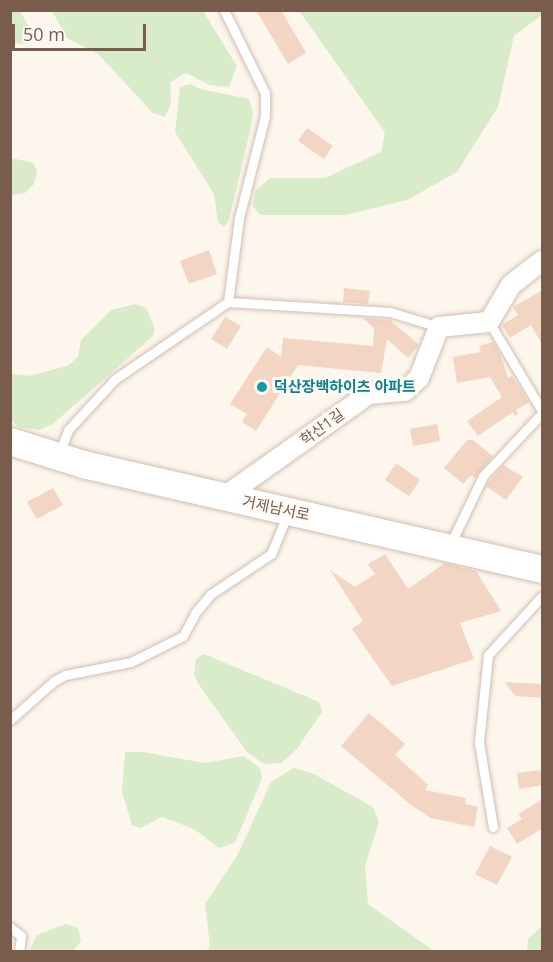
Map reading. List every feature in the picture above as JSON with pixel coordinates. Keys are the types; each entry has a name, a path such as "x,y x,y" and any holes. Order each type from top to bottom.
{"main road":[{"name":"거제남서로","path":"10,441 59,457 224,497 450,546 543,569"}],"street":[{"path":"440,327 489,322 511,285 543,261"},
{"name":"학산1길","path":"224,497 369,394 405,392 419,378 440,327"}],"lane":[{"path":"224,10 266,93 265,116 239,218 228,302"},
{"path":"59,457 68,430 116,380 228,302 390,312 440,327"},
{"path":"450,546 483,476 543,412 489,322"},
{"path":"10,720 54,681 65,675 131,662 183,636 195,613 211,594 271,554 288,511"},
{"path":"493,827 479,742 488,654 543,596"},
{"path":"10,927 21,936 19,951"}],"green space":[{"path":"11,10 20,11 34,36 29,43 11,44"},
{"path":"542,10 542,15 514,36 498,107 457,172 407,200 346,215 261,215 253,207 255,191 270,178 325,178 381,152 385,132 299,11"},
{"path":"52,11 203,11 237,66 229,87 210,85 186,73 170,82 171,104 165,117 153,113 98,54 67,38"},
{"path":"190,84 201,89 249,99 253,113 229,220 224,227 218,222 214,194 175,132 180,87"},
{"path":"11,160 33,163 37,171 34,184 25,193 11,195"},
{"path":"136,304 147,309 155,330 152,337 53,424 40,430 20,427 11,421 11,374 29,376 67,366 78,357 81,340 111,310"},
{"path":"204,654 319,702 322,712 296,750 281,763 264,764 247,752 199,685 194,674 196,659"},
{"path":"125,752 143,752 205,763 244,756 260,768 262,778 235,843 219,848 194,829 162,817 140,828 132,825 122,792"},
{"path":"294,768 312,773 373,807 379,822 365,866 368,904 434,951 206,951 210,946 205,904 238,854 271,782"},
{"path":"66,924 78,928 81,941 73,951 29,951 37,935"},
{"path":"542,926 542,951 527,951 528,939"}],"building":[{"path":"256,10 281,10 306,53 288,64"},
{"path":"307,128 333,146 324,159 298,141"},
{"path":"209,250 217,274 189,284 180,261"},
{"path":"344,288 370,291 368,304 343,302"},
{"path":"543,290 543,346 531,325 510,338 502,325 518,315 513,307"},
{"path":"225,317 241,326 227,349 211,339"},
{"name":"덕산장백하이츠 아파트","path":"363,318 390,320 419,345 408,358 387,339 381,373 298,365 256,431 242,422 247,414 230,404 267,347 281,357 283,338 373,346 374,328"},
{"path":"493,342 501,356 508,378 512,376 529,402 516,410 518,414 515,416 513,412 478,436 467,421 502,397 490,377 457,383 453,357 481,352 479,346"},
{"path":"437,424 440,441 413,446 410,429"},
{"path":"467,440 473,440 493,456 475,478 471,475 463,484 444,468"},
{"path":"396,463 420,480 409,496 385,480"},
{"path":"503,465 523,477 506,500 486,486"},
{"path":"53,488 63,505 37,519 27,502"},
{"path":"385,554 408,589 445,563 476,571 501,611 460,623 474,659 392,686 352,629 363,621 330,570 355,587 375,574 368,564"},
{"path":"505,682 543,684 543,698 515,696"},
{"path":"369,713 405,744 395,755 428,785 425,790 466,798 465,804 478,807 474,827 431,818 411,805 341,746"},
{"path":"543,770 543,785 519,789 517,773"},
{"path":"543,799 543,828 517,844 507,828 522,819 518,814"},
{"path":"490,846 512,857 497,885 475,874"}],"place":[{"name":"덕산장백하이츠 아파트","path":"262,387"}]}
